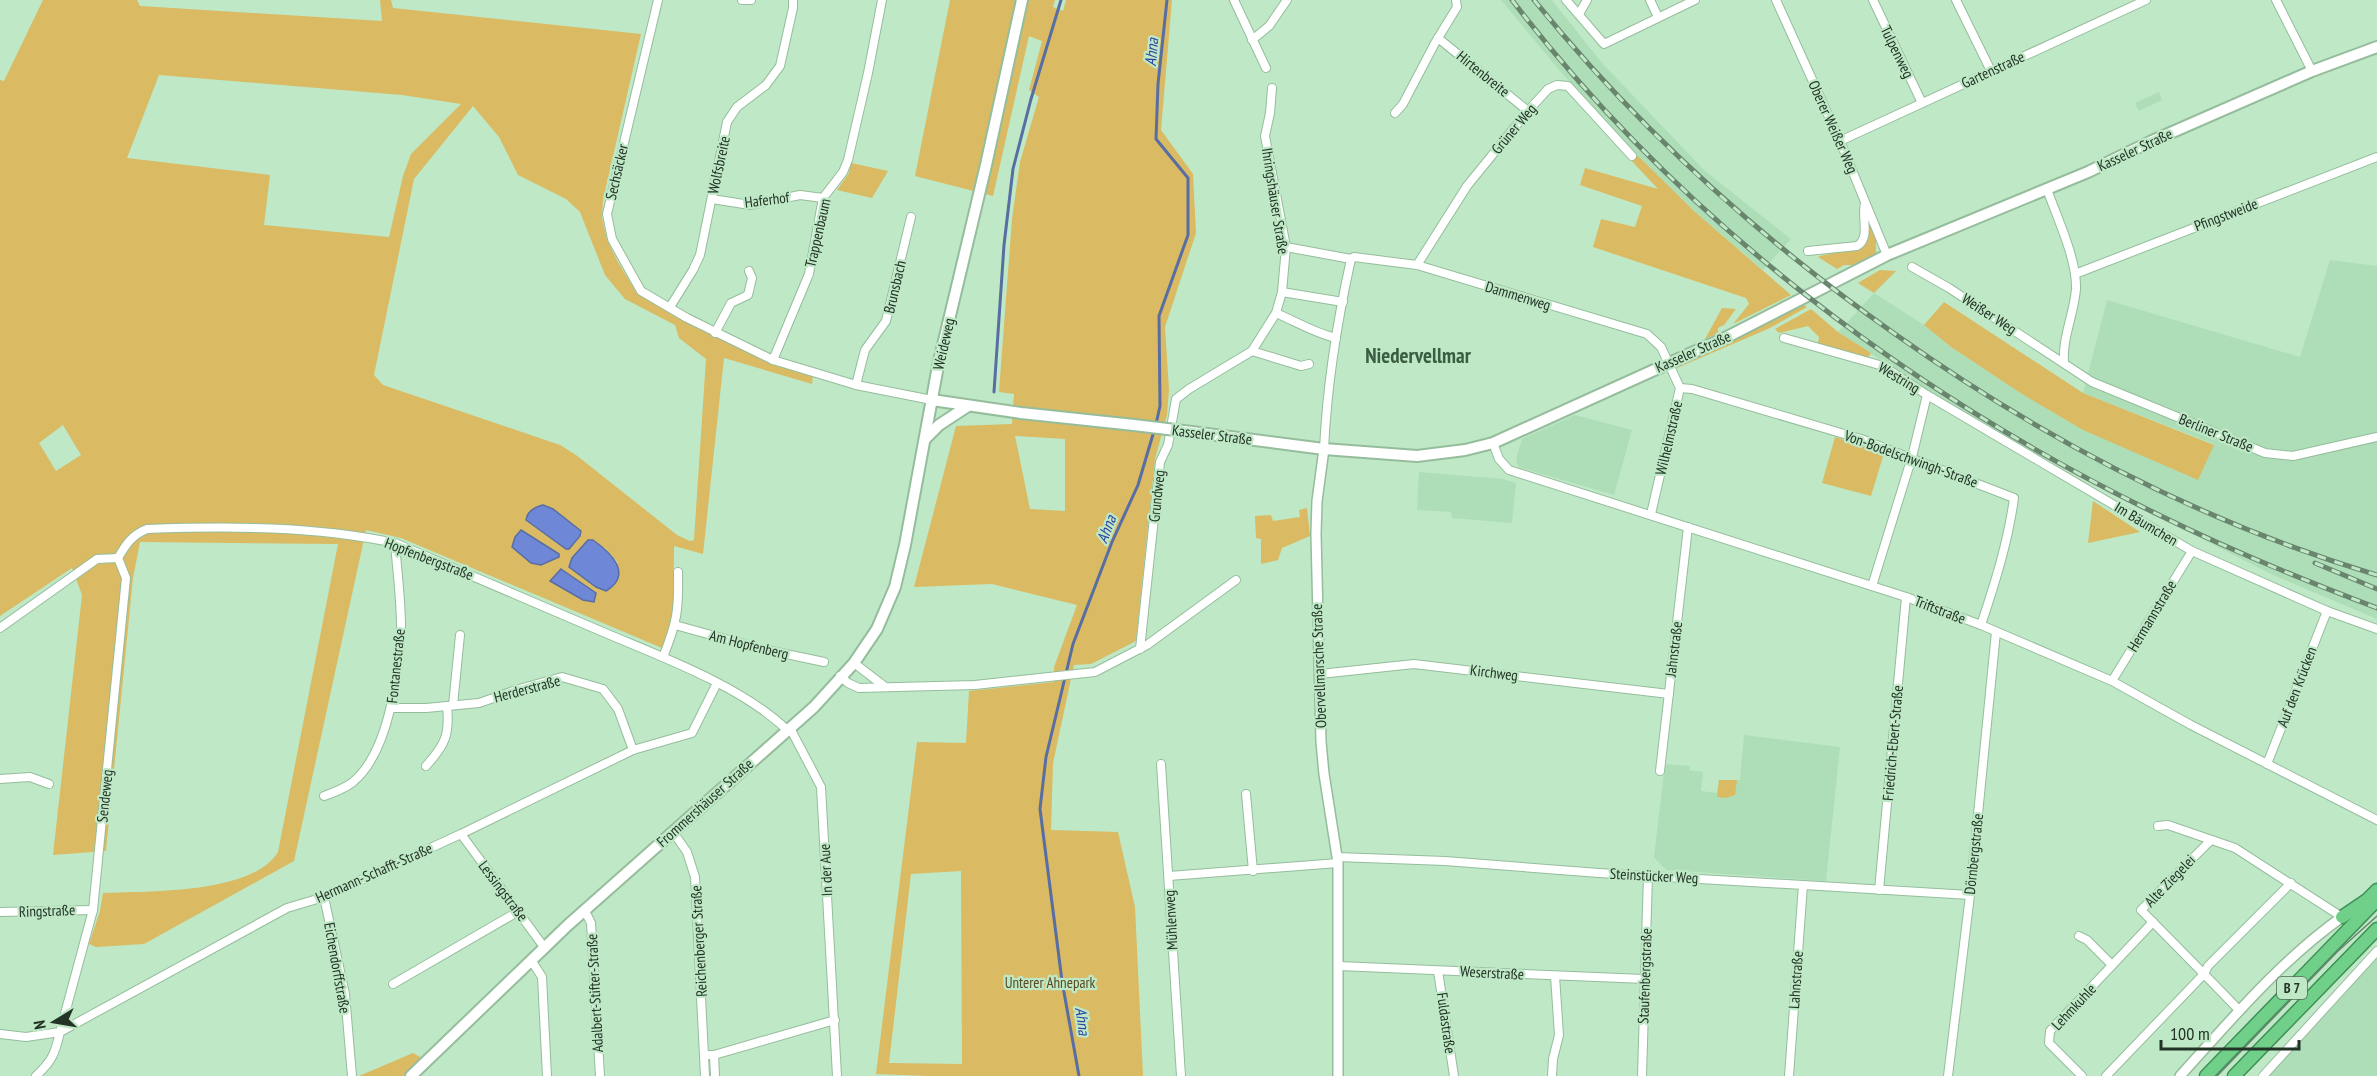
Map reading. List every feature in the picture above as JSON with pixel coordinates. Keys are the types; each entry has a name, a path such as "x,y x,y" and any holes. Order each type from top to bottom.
{"highway":[{"path":"2342,917 2367,900 2377,890"},
{"name":"B 7","path":"2206,1076 2377,900"},
{"name":"B 7","path":"2234,1076 2377,928"}],"main road":[{"name":"Weideweg","path":"840,676 854,663 878,629 895,587 905,546 932,400 1022,0"},
{"name":"Kasseler Straße","path":"932,400 1324,449 1418,456 1465,450 1493,443 1796,304 1887,255 2047,189 2312,71 2377,47"},
{"path":"925,439 939,425 968,406"},
{"name":"Frommershäuser Straße","path":"411,1076 544,947 814,707 840,676"}],"street":[{"name":"Sechsäcker","path":"658,0 607,214 612,239 641,291 715,333 774,360 856,385 932,400"},
{"path":"742,0 751,0"},
{"name":"Wolfsbreite","path":"670,307 700,255 728,122 737,107 766,85 780,66 793,0"},
{"name":"Trappenbaum","path":"774,360 809,274 823,198 843,172 848,160 882,0"},
{"path":"1234,0 1266,68"},
{"path":"1252,40 1269,26 1287,0"},
{"path":"1395,113 1404,104 1438,38 1457,7 1456,0"},
{"path":"1566,0 1604,44 1695,0"},
{"path":"1579,14 1587,0"},
{"path":"1650,0 1658,17"},
{"name":"Oberer Weißer Weg","path":"1776,0 1840,141 1887,255"},
{"name":"Tulpenweg","path":"1873,0 1922,103"},
{"path":"1956,0 1991,71"},
{"name":"Gartenstraße","path":"1840,141 2146,0"},
{"path":"2276,0 2312,71"},
{"name":"Hirtenbreite","path":"1438,38 1528,111"},
{"name":"Grüner Weg","path":"1418,265 1467,186 1548,89 1557,85 1568,86 1632,156"},
{"name":"Ihringshäuser Straße","path":"1252,351 1276,313 1282,292 1286,247 1265,136 1272,88"},
{"name":"Pfingstweide","path":"2075,274 2377,156"},
{"path":"2047,189 2075,274 2073,311 2063,351 2064,363"},
{"name":"Haferhof","path":"712,199 750,205 800,195 823,198"},
{"path":"1808,251 1857,246 1862,243 1865,237 1862,212 1865,203"},
{"name":"Brunsbach","path":"856,385 865,350 886,321 911,217"},
{"name":"Dammenweg","path":"1286,247 1351,258 1418,265 1647,334 1661,347 1668,363"},
{"name":"Obervellmarsche Straße","path":"1338,1076 1338,860 1324,774 1316,534 1326,407 1351,258"},
{"name":"Weißer Weg","path":"1912,267 1949,288 2064,363"},
{"path":"715,333 731,303 748,295 752,278 749,271"},
{"path":"1282,292 1343,302"},
{"path":"1276,313 1314,332 1336,338"},
{"name":"Westring","path":"1784,338 1883,366 1927,395 1912,457 1872,586"},
{"path":"1252,351 1301,366 1310,364"},
{"name":"Grundweg","path":"1140,649 1160,462 1168,445 1176,399 1252,351"},
{"name":"Wilhelmstraße","path":"1651,514 1680,388 1668,363"},
{"name":"Berliner Straße","path":"2064,363 2092,382 2265,453 2293,456 2377,437"},
{"name":"Von-Bodelschwingh-Straße","path":"1680,388 1692,389 1815,425 1912,457 2014,498 1999,574 1981,625"},
{"name":"Im Bäumchen","path":"1927,395 2192,551 2327,611 2377,629"},
{"name":"Triftstraße","path":"1493,443 1499,459 1509,470 1906,597 1981,625 2112,681 2191,725 2377,820"},
{"name":"Jahnstraße","path":"1660,771 1688,527"},
{"name":"Hopfenbergstraße","path":"118,558 135,534 147,529 317,530 395,543 663,657 717,683 775,718 788,729"},
{"name":"Fontanestraße","path":"324,796 341,790 364,770 374,756 392,708 401,625 395,543"},
{"name":"Hermannstraße","path":"2112,681 2192,551"},
{"path":"0,628 97,560 118,558"},
{"name":"Sendeweg","path":"60,1032 93,910 126,578 118,558"},
{"path":"663,657 675,625 679,603 678,572"},
{"path":"840,676 859,688 975,685 1095,672 1140,649 1236,580"},
{"name":"Friedrich-Ebert-Straße","path":"1879,890 1906,597"},
{"name":"Auf den Krücken","path":"2267,764 2327,611"},
{"name":"Am Hopfenberg","path":"675,625 762,649 824,662"},
{"name":"Dörnbergstraße","path":"1948,1076 1970,895 1996,632"},
{"path":"426,766 441,749 448,734 460,635"},
{"path":"854,663 884,686"},
{"name":"Kirchweg","path":"1320,674 1414,664 1669,694"},
{"name":"Herderstraße","path":"392,708 479,703 562,677 603,689 618,709 633,750"},
{"name":"Hermann-Schafft-Straße","path":"60,1032 287,908 324,897 633,750 692,733 717,683"},
{"name":"In der Aue","path":"788,729 821,787 837,1076"},
{"name":"Mühlenweg","path":"1161,764 1181,1076"},
{"path":"0,778 30,777 49,784"},
{"path":"1246,794 1253,871"},
{"name":"Alte Ziegelei","path":"2158,826 2168,825 2235,848 2342,917"},
{"name":"Reichenberger Straße","path":"673,832 687,852 695,877 705,1076"},
{"name":"Lessingstraße","path":"460,834 544,947"},
{"name":"Alte Ziegelei","path":"2210,841 2141,909 2239,1010"},
{"name":"Steinstücker Weg","path":"1169,876 1253,871 1338,860 1445,861 1970,895"},
{"name":"Staufenbergstraße","path":"1642,1076 1648,875"},
{"path":"2106,1076 2204,974 2208,966 2291,883"},
{"name":"Lahnstraße","path":"1789,1076 1803,885"},
{"name":"Eichendorffstraße","path":"324,897 345,994 352,1076"},
{"name":"Ringstraße","path":"0,912 93,910"},
{"path":"393,984 519,911"},
{"name":"Adalbert-Stifter-Straße","path":"585,911 591,923 600,1076"},
{"path":"2180,1076 2239,1010 2316,936 2342,917"},
{"name":"Lehmkuhle","path":"2082,1076 2049,1043 2050,1030 2153,922"},
{"path":"2079,936 2087,940 2112,965"},
{"path":"2263,1076 2377,951"},
{"path":"531,960 542,977 547,1076"},
{"name":"Weserstraße","path":"1339,966 1644,979"},
{"name":"Fuldastraße","path":"1438,971 1454,1076"},
{"path":"1552,1076 1553,1059 1559,1035 1555,976"},
{"path":"705,1056 835,1020"},
{"path":"0,1034 26,1037 60,1032 56,1053 49,1064 36,1076"},
{"path":"714,1055 715,1076"}],"shaded area":[{"path":"1501,0 1552,0 1602,63 1705,171 1791,239 1763,270 1694,211 1643,161 1560,71"},
{"path":"2159,92 2162,100 2139,111 2135,103"},
{"path":"2330,260 2377,266 2377,619 2273,575 2066,470 1940,399 1838,332 1874,293 2022,394 2083,430 2214,444 2083,393 2107,300 2300,357"},
{"path":"1575,415 1632,430 1614,495 1518,467 1516,459 1522,439"},
{"path":"1419,472 1503,479 1516,483 1512,523 1452,518 1451,512 1417,510"},
{"path":"1744,735 1840,747 1826,881 1666,870 1654,857 1665,764 1690,766 1689,770 1703,772 1701,791 1717,793 1719,780 1740,780"},
{"path":"2377,951 2377,1076 2263,1076"}],"green space":[{"path":"43,0 137,0 140,6 382,21 380,0 391,0 393,8 641,34 603,200 602,218 607,240 618,262 636,292 710,334 771,363 813,375 812,384 724,358 703,554 674,546 673,616 662,648 401,538 366,530 294,861 144,944 96,947 89,944 100,911 103,893 198,888 224,883 246,876 265,866 278,852 338,544 140,542 133,578 106,851 53,855 82,595 72,568 0,616 0,80 4,81","holes":["159,75 402,95 461,104 411,154 403,176 389,237 264,225 270,175 127,158","473,106 499,137 518,175 566,199 580,212 605,275 625,299 675,325 679,338 706,359 694,540 690,541 677,535 576,455 560,445 383,385 374,375 414,179","63,425 81,455 56,471 39,443","529,523 582,533 569,549","588,540 605,548 618,563 596,587 569,567 572,558","551,581 582,584 596,593 590,602"]},
{"name":"Unterer Ahnepark","path":"950,0 1055,0 1053,7 1063,11 1066,0 1172,0 1161,130 1193,174 1196,233 1165,327 1169,390 1167,415 1155,459 1136,641 1091,664 1074,665 1053,763 1051,830 1118,832 1135,907 1143,1076 876,1074 917,742 966,743 969,691 1054,682 1054,667 1077,605 992,584 914,587 956,426 1012,424 1014,394 999,392 1012,219 1020,162 1039,97 1029,90 1042,41 1029,36 993,196 915,176","holes":["1015,436 1065,439 1065,511 1030,509","961,871 962,1064 889,1063 911,874"]},
{"path":"1635,153 1694,211 1791,295 1733,324 1749,304 1746,298 1593,247 1601,219 1635,227 1642,206 1580,185 1585,168 1658,189 1629,158"},
{"path":"851,163 888,171 872,198 837,190 849,173"},
{"path":"1865,212 1876,238 1876,253 1855,265 1844,265 1837,269 1818,257 1861,246 1867,236"},
{"path":"1880,270 1896,271 1874,293 1858,283"},
{"path":"1944,302 2083,393 2214,445 2198,480 2083,430 2022,394 1951,347 1924,325"},
{"path":"1804,305 1807,307 1770,328 1677,368 1678,365"},
{"path":"1722,308 1736,309 1724,325 1718,328 1718,333 1705,339"},
{"path":"1811,309 1838,332 1871,353 1867,359 1818,343 1819,337 1808,326 1779,333 1775,329"},
{"path":"1835,437 1884,453 1871,496 1822,483"},
{"path":"2093,501 2140,532 2088,543"},
{"path":"1307,508 1310,536 1282,548 1278,560 1261,564 1261,539 1256,538 1255,516 1271,515 1273,521 1300,517 1299,510"},
{"path":"1719,780 1737,780 1735,795 1726,798 1717,797"},
{"path":"413,1053 429,1062 416,1076 359,1076"}],"water":[{"path":"543,505 553,509 581,531 580,536 569,549 526,520 532,510"},
{"path":"521,530 559,554 559,557 541,565 531,563 512,547 515,537"},
{"path":"588,540 593,540 612,557 619,571 618,578 606,591 596,587 569,567 572,558"},
{"path":"561,569 596,593 594,602 583,600 550,581"}],"waterway":[{"path":"994,392 1004,245 1013,169 1031,99 1061,0"},
{"name":"Ahna","path":"1156,424 1160,406 1159,316 1188,235 1188,178 1156,139 1158,84 1167,0"},
{"name":"Ahna","path":"1079,1076 1062,981 1040,809 1046,757 1073,644 1112,542 1138,485 1154,431"}],"tram line":[{"path":"2217,1076 2337,952 2377,916"}],"railway":[{"path":"1512,0 1578,81 1650,157 1726,228 1806,295 1890,357 1977,415 2067,467 2159,515 2267,564 2377,608"},
{"path":"1534,0 1616,94 1703,180 1796,260 1895,334 2008,409 2126,474 2187,504 2249,530 2377,575"},
{"path":"2315,563 2377,589"}],"district":[{"name":"Niedervellmar","path":"1418,356"}]}
